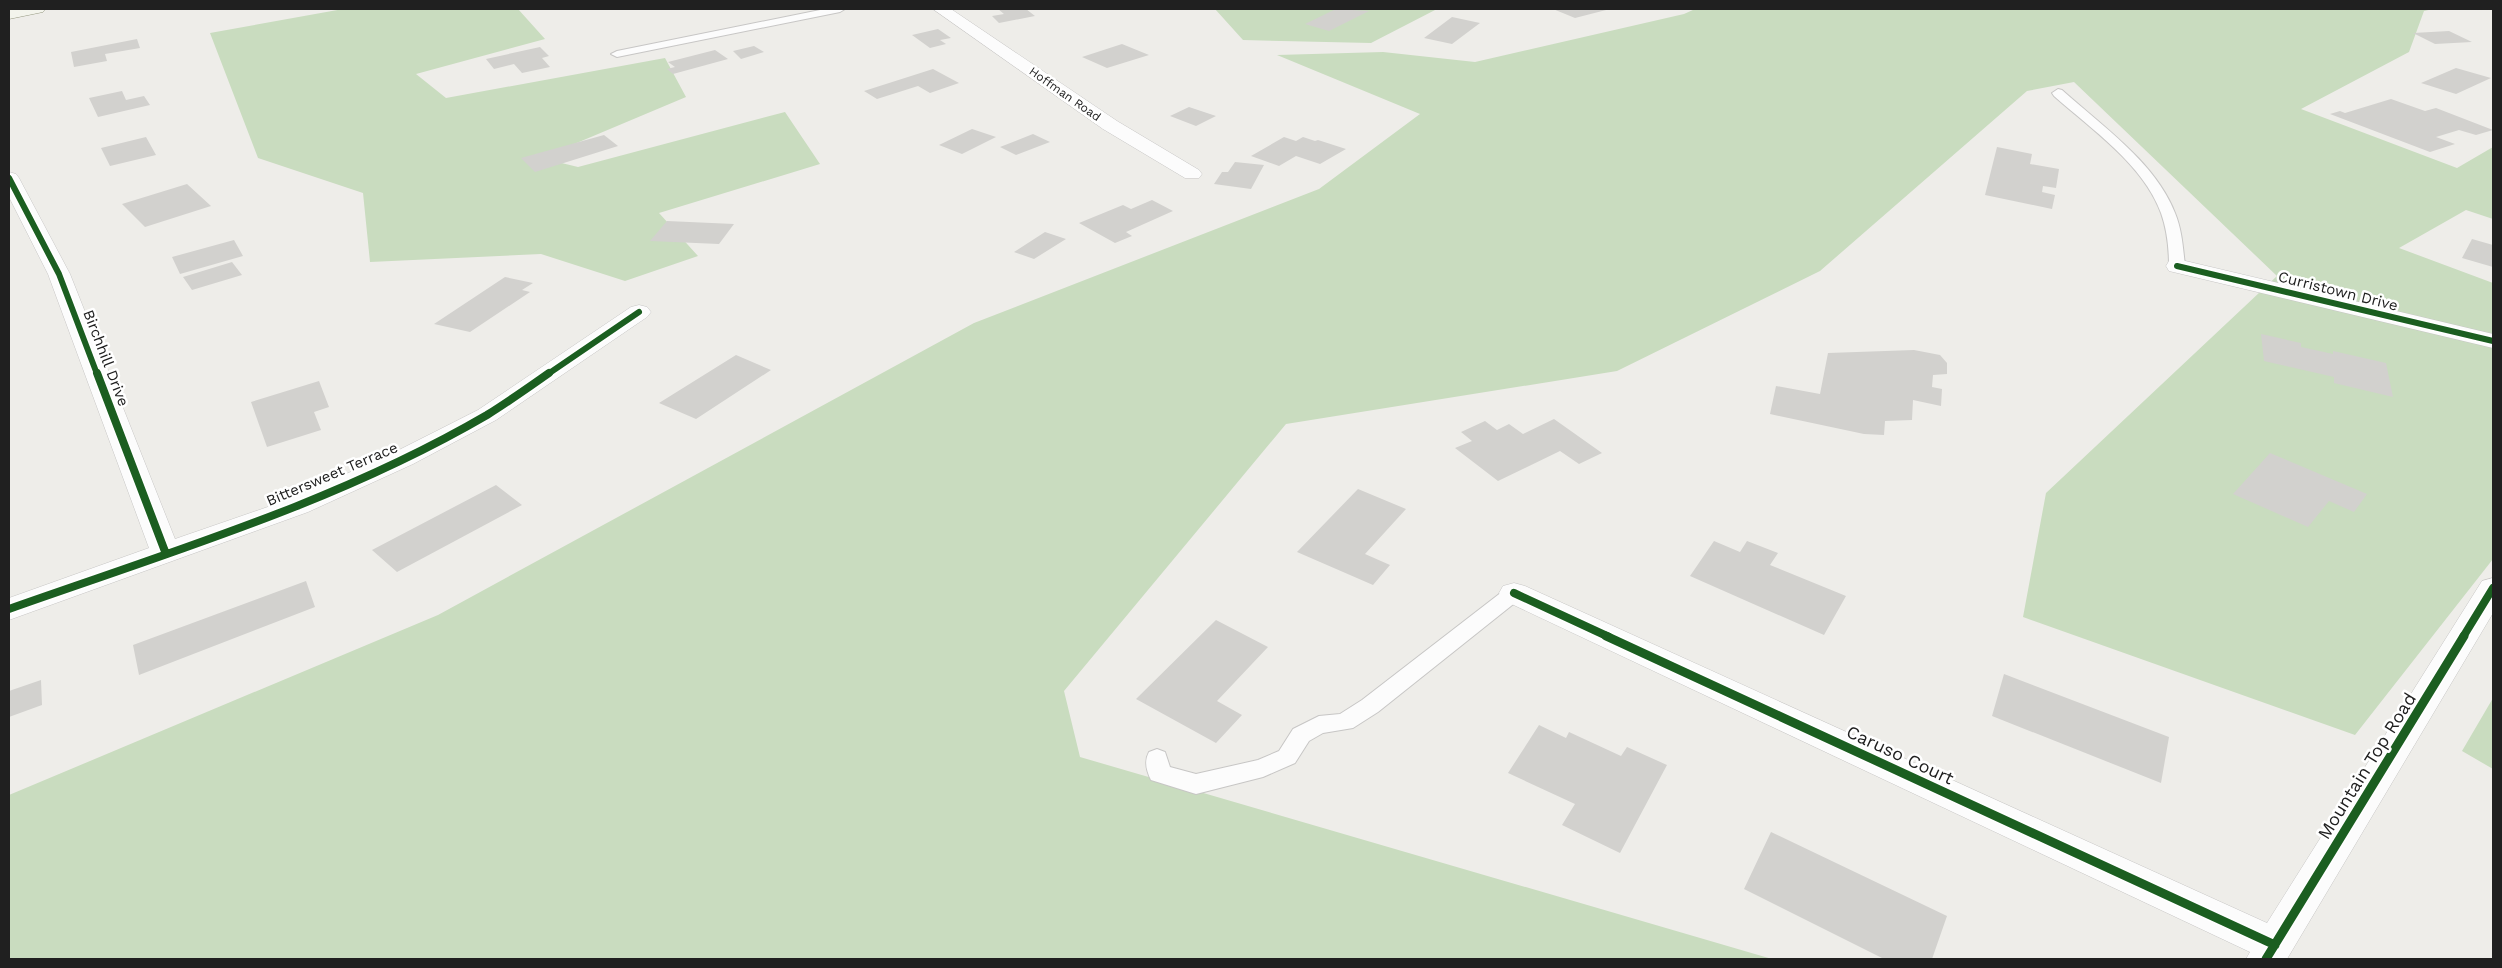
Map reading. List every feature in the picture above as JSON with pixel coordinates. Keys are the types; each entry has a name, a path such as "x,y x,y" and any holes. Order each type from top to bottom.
{"street":[{"path":"9,14 37,9"},
{"name":"Hoffman Road","path":"941,9 1110,124 1192,174"},
{"name":"Birchhill Drive","path":"9,178 59,274 166,554"},
{"name":"Curristown Drive","path":"2177,266 2493,341"},
{"name":"Bittersweet Terrace","path":"9,608 298,506 404,458 487,415 639,312"},
{"name":"Mountain Top Road","path":"2270,952 2493,588"},
{"name":"Caruso Court","path":"1514,593 2270,952"}],"lane":[{"path":"616,54 840,9"},
{"path":"2058,93 2147,178 2165,206 2175,235 2177,266"},
{"path":"1157,758 1159,773 1196,784 1263,768 1287,757 1301,735 1319,724 1345,722 1370,706 1514,593"}],"green space":[{"path":"343,9 518,9 545,39 416,74 446,98 665,58 686,97 541,158 578,167 785,112 820,164 659,213 698,256 625,281 541,254 370,262 363,193 258,158 210,33"},
{"path":"1215,9 1437,9 1371,43 1243,40"},
{"path":"1695,9 2433,9 2424,11 2409,52 2301,109 2457,168 2493,147 2493,219 2466,210 2399,248 2493,283 2493,559 2355,735 2023,617 2046,493 2277,276 2074,82 2027,91 1820,271 1617,371 1286,424 1064,691 1080,757 1772,959 9,959 9,795 438,615 974,323 1319,189 1420,114 1277,55 1383,52 1475,62 1684,14"},
{"path":"2493,698 2493,769 2462,751"}],"building":[{"path":"998,9 1026,9 1035,16 999,23 992,16 1004,14"},
{"path":"1336,9 1369,11 1329,31 1305,24"},
{"path":"1553,9 1610,9 1575,18"},
{"path":"1452,17 1480,23 1452,44 1424,38"},
{"path":"938,29 951,38 940,40 946,44 930,48 912,35"},
{"path":"2449,31 2472,42 2435,44 2413,33"},
{"path":"137,39 140,48 105,54 107,61 74,67 71,52"},
{"path":"1122,44 1149,55 1107,68 1082,57"},
{"path":"754,46 764,52 741,59 733,51"},
{"path":"540,47 549,56 542,58 550,67 522,73 514,64 494,69 486,59"},
{"path":"715,50 728,59 673,74 667,69 675,67 668,62"},
{"path":"2456,68 2491,78 2456,94 2421,83"},
{"path":"933,69 959,83 930,93 918,86 877,99 864,91"},
{"path":"122,91 126,100 144,96 150,105 98,117 89,98"},
{"path":"2391,99 2425,111 2436,108 2493,130 2476,135 2459,130 2436,137 2455,144 2430,152 2330,114 2340,111 2345,113"},
{"path":"1189,107 1216,116 1196,126 1170,116"},
{"path":"972,129 996,137 962,154 939,145"},
{"path":"1033,134 1050,142 1016,155 1000,147"},
{"path":"604,135 618,146 535,172 521,158"},
{"path":"146,137 156,155 110,166 101,148"},
{"path":"1284,137 1296,141 1303,137 1346,149 1320,164 1296,156 1279,166 1251,156"},
{"path":"1997,147 2032,154 2030,164 2059,169 2056,188 2043,186 2042,192 2055,195 2052,209 1985,195"},
{"path":"1235,162 1264,165 1251,189 1214,184 1222,172 1228,172"},
{"path":"187,184 211,206 145,227 122,204"},
{"path":"1152,200 1173,211 1126,232 1132,236 1115,243 1079,223 1123,205 1131,209"},
{"path":"667,221 734,224 719,244 650,241"},
{"path":"1045,232 1066,239 1034,259 1014,252"},
{"path":"2472,239 2493,245 2493,267 2462,258"},
{"path":"234,240 243,256 180,274 172,257"},
{"path":"232,262 242,275 192,290 183,277"},
{"path":"505,277 533,283 522,290 530,292 470,332 434,324"},
{"path":"2261,334 2301,343 2301,347 2333,354 2333,351 2386,363 2393,397 2334,383 2334,377 2264,361"},
{"path":"1914,350 1940,355 1947,363 1947,374 1933,375 1932,387 1942,389 1941,406 1913,400 1912,420 1885,421 1884,435 1864,434 1770,414 1776,386 1820,394 1828,353"},
{"path":"736,355 771,370 696,419 659,403"},
{"path":"319,381 329,407 314,412 321,430 267,447 251,402"},
{"path":"1554,419 1602,453 1579,464 1560,451 1498,481 1455,448 1472,441 1461,432 1485,421 1497,430 1509,424 1523,434"},
{"path":"2270,453 2367,494 2354,512 2329,501 2308,527 2233,494"},
{"path":"496,485 522,505 397,572 372,550"},
{"path":"1358,489 1406,509 1365,554 1390,565 1373,585 1297,552"},
{"path":"1714,541 1740,552 1747,541 1778,553 1770,565 1846,596 1824,635 1690,576"},
{"path":"306,581 315,607 139,675 133,645"},
{"path":"1216,620 1268,647 1217,701 1242,715 1216,743 1136,699"},
{"path":"2004,674 2169,737 2161,783 1992,716"},
{"path":"41,680 42,705 9,717 9,691"},
{"path":"1539,725 1566,738 1569,732 1621,756 1627,747 1667,765 1620,853 1562,825 1575,804 1508,773"},
{"path":"1771,832 1947,916 1932,959 1884,959 1744,889"}],"cycle path":[{"path":"9,178 59,274 166,554"},
{"path":"2177,266 2493,341"},
{"path":"9,609 298,506 404,458 487,415 639,312"},
{"path":"2266,959 2493,588"},
{"path":"1514,593 2275,945"}]}
